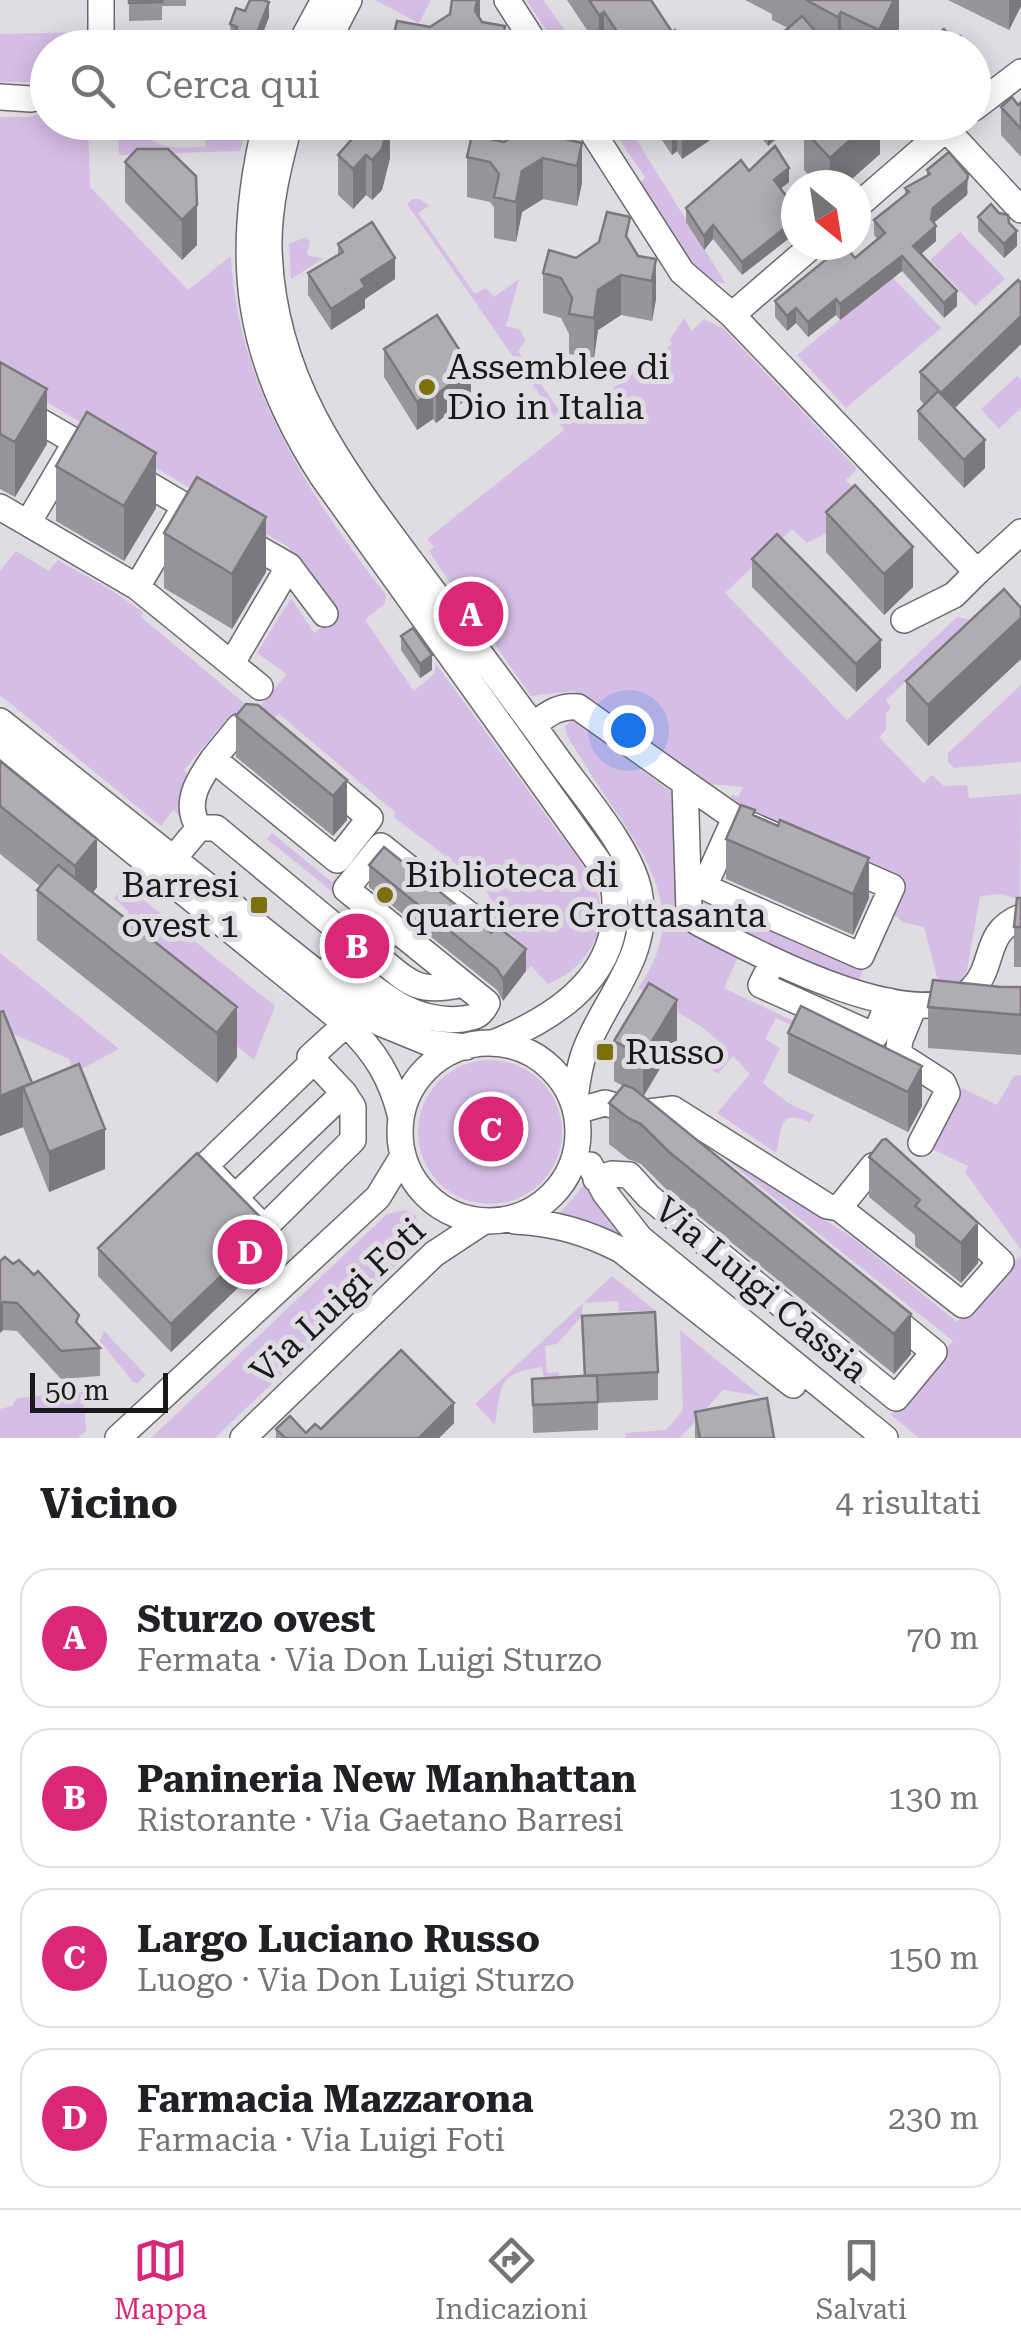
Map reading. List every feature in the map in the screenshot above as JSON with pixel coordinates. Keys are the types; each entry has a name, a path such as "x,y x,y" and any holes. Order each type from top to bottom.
{"street":[{"path":"101,0 102,30"},
{"path":"308,30 324,0"},
{"path":"334,30 350,0"},
{"path":"508,0 527,30"},
{"path":"991,95 1021,72"},
{"path":"0,97 30,99"},
{"path":"262,140 253,178 247,260 260,342 279,398 322,476 604,865 613,882 617,922 608,954 598,969 548,1015 493,1043 438,1045 380,1024 330,968"},
{"path":"0,743 352,1029 386,1073 401,1118 403,1156 420,1189 433,1202 448,1212 492,1221 535,1209 562,1184 577,1151 576,1116 586,1048 636,950 641,908 633,872 533,725 353,485 309,411 286,358 269,250 274,189 286,140"},
{"path":"598,140 682,272 732,316 977,572"},
{"path":"871,194 934,140"},
{"path":"962,140 1021,210"},
{"path":"732,316 796,260"},
{"path":"0,398 289,566 325,614"},
{"path":"28,523 91,451"},
{"path":"0,507 137,588 260,686"},
{"path":"137,588 200,514"},
{"path":"904,620 954,594 1021,532"},
{"path":"232,663 289,566"},
{"path":"533,725 554,710 578,707 735,818 892,887 862,956 704,887 735,818"},
{"path":"0,721 173,858 330,968 396,1006 428,1018 450,1020 475,1018 488,1003 346,890 381,846 492,933"},
{"path":"200,828 192,816 198,782 212,759 238,726 264,728 370,818 337,860 212,759"},
{"path":"685,783 689,911 697,922 773,961 856,994 902,1004 956,1000 971,991 981,977 1002,927 1021,917"},
{"path":"173,858 200,828 216,828 344,934 330,968"},
{"path":"773,961 761,985 875,1036 902,1004"},
{"path":"902,1004 898,1054 944,1083 946,1092 922,1144"},
{"path":"318,1065 205,1166 264,1228 353,1140 354,1107 344,1092 310,1056 352,1029"},
{"path":"493,1043 528,1052 544,1062 568,1089 576,1116"},
{"path":"401,1118 412,1090 430,1066 466,1046"},
{"path":"235,1197 344,1092"},
{"path":"576,1116 606,1104 641,1113 673,1109 828,1206 839,1208 964,1305 1001,1262 890,1161 873,1166 839,1208"},
{"path":"641,1113 672,1138"},
{"name":"Via Luigi Cassia","path":"576,1116 596,1179 640,1238 885,1438"},
{"name":"Via Luigi Foti","path":"118,1438 378,1197 403,1156"},
{"path":"596,1179 612,1174 630,1176 649,1197 896,1398 934,1352 872,1302"},
{"name":"Via Luigi Cassia","path":"492,1221 546,1222 590,1234 620,1250 860,1438"},
{"name":"Via Luigi Foti","path":"243,1438 434,1254 492,1221"}],"shaded area":[{"path":"375,0 431,0 419,23"},
{"path":"526,0 543,0 565,30 546,30"},
{"path":"30,33 30,82 0,82 0,34"},
{"path":"0,117 30,117 30,140 89,140 90,187 188,290 231,256 236,304 262,394 305,478 386,595 385,603 365,620 414,691 434,674 436,664 573,852 597,892 597,934 583,959 561,978 548,984 531,966 526,971 503,952 515,937 497,920 481,885 394,817 396,813 279,714 228,718 184,770 192,777 188,823 173,810 161,826 0,695 0,571 16,551 49,571 58,560 111,590 143,612 141,617 255,712 287,674 257,653 291,598 314,633 340,615 288,547 0,374"},
{"path":"119,140 152,140 184,148 206,146 205,140 243,140 240,151 119,155"},
{"path":"620,140 637,140 726,284 706,279 694,268 638,185 645,177"},
{"path":"413,199 429,206 418,213 475,294 486,288 494,297 519,279 506,326 519,329 526,340 518,351 559,410 570,402 579,414 672,344 670,339 684,318 692,331 704,319 724,329 857,469 846,480 873,509 807,543 792,529 725,593 847,720 957,617 971,620 886,700 891,708 886,713 886,730 879,737 923,783 932,775 944,786 967,785 969,798 1021,794 1020,900 1001,894 980,896 965,981 954,981 940,989 924,927 902,922 897,916 888,919 904,877 727,806 733,794 738,797 743,787 707,784 574,691 531,696 465,601 466,597 460,598 429,551 434,547 427,539 564,430 407,204"},
{"path":"960,232 1005,279 975,306 930,260"},
{"path":"306,237 310,242 309,256 324,258 291,279 289,244"},
{"path":"892,277 941,328 846,408 797,355"},
{"path":"1017,376 1021,380 1021,408 999,429 981,409"},
{"path":"1021,685 1021,762 954,768 948,762 948,753"},
{"path":"572,719 674,794 676,897 739,955 724,988 793,1021 791,1025 776,1018 765,1039 780,1048 763,1083 788,1103 814,1115 810,1123 799,1118 786,1120 776,1153 717,1113 750,1074 733,1056 718,1074 712,1070 726,1048 702,1027 638,988 661,938 658,892 639,847 567,736 565,727"},
{"path":"272,833 332,882 338,875 348,875 334,893 267,839"},
{"path":"125,885 275,1006 254,1060 107,940 129,912 114,898"},
{"path":"694,899 864,968 858,983 749,941 728,929"},
{"path":"0,953 119,1049 74,1073 69,1059 0,1028"},
{"path":"490,1060 518,1066 541,1081 556,1104 562,1132 556,1160 541,1183 518,1198 490,1204 462,1198 439,1183 424,1160 418,1132 424,1104 439,1081 462,1066"},
{"path":"1021,1075 1021,1250 965,1172 968,1166 932,1149 962,1088 997,1105 1014,1076"},
{"path":"703,1141 856,1240 957,1322 1002,1271 1021,1256 1021,1438 919,1438 891,1415 953,1341"},
{"path":"583,1186 589,1187 627,1240 559,1214"},
{"path":"405,1210 415,1215 421,1227 417,1245 215,1438 151,1438 387,1214"},
{"path":"612,1276 656,1311 619,1311 618,1301 583,1303"},
{"path":"583,1303 582,1316 557,1344 545,1346 547,1373 559,1372 560,1379 544,1380 542,1367 509,1377 501,1391 495,1425 475,1404"},
{"path":"680,1330 761,1396 723,1390 680,1438 626,1438 626,1433 666,1430 683,1410"},
{"path":"104,1331 146,1375 138,1383 133,1382 100,1341"},
{"path":"83,1392 86,1431 78,1438 0,1438 0,1409 12,1406 17,1398"}],"building":[{"path":"162,0 162,2 129,3"},
{"path":"250,0 269,2 258,30 236,30 230,24 236,8 245,11"},
{"path":"452,0 477,0 475,11 482,22 505,26 504,30 395,30 397,21 430,27 450,14"},
{"path":"589,0 651,0 671,30 616,30 604,12 599,15"},
{"path":"806,0 894,0 879,30 841,12 838,17"},
{"path":"802,16 814,30 786,30"},
{"path":"1012,97 1018,105 1021,102 1021,129 1001,107"},
{"path":"351,140 384,140 372,160 366,155 353,169 338,155"},
{"path":"471,140 582,143 577,166 543,158 522,171 516,202 494,197 499,174 490,162 467,157"},
{"path":"813,140 850,140 830,158"},
{"path":"775,146 789,168 781,170 774,180 781,189 781,231 742,262 713,225 704,236 686,208 741,160 749,171"},
{"path":"137,149 168,149 196,176 197,205 182,220 125,162"},
{"path":"949,152 968,175 933,208 931,219 936,226 913,246 957,291 944,303 902,256 840,304 836,299 808,322 796,308 787,316 775,301 826,260 871,260 871,245 885,233 874,220 909,192 905,188 930,174 927,170"},
{"path":"991,204 999,213 1008,215 1009,223 1017,231 1004,244 978,217"},
{"path":"607,212 630,217 626,236 638,256 656,259 652,281 621,275 598,290 594,318 569,314 572,298 561,278 543,273 549,250 576,258 599,242"},
{"path":"372,222 395,258 361,280 365,287 331,309 308,273 343,252 338,244"},
{"path":"1018,280 1021,316 941,393 920,372"},
{"path":"437,315 471,368 436,395 433,391 417,402 384,349"},
{"path":"0,362 47,389 15,442 0,434"},
{"path":"938,391 985,440 964,460 918,411"},
{"path":"87,412 156,453 124,506 56,466"},
{"path":"197,477 266,517 232,574 164,533"},
{"path":"855,485 913,547 884,574 826,512"},
{"path":"777,534 881,640 856,664 752,559"},
{"path":"1004,589 1021,608 1021,618 928,705 906,681"},
{"path":"413,628 432,655 420,664 401,636"},
{"path":"246,704 258,705 347,780 333,796 236,716"},
{"path":"0,761 97,839 75,866 0,806"},
{"path":"741,805 778,826 780,820 869,858 853,894 726,839"},
{"path":"384,847 491,933 498,927 526,949 503,979 497,969 369,865"},
{"path":"58,865 237,1007 217,1033 37,890"},
{"path":"1017,898 1021,898 1021,927 1014,927"},
{"path":"933,980 1021,987 1021,1015 928,1007"},
{"path":"649,983 677,1000 643,1056 614,1041"},
{"path":"801,1006 922,1066 908,1092 788,1033"},
{"path":"3,1011 32,1083 0,1096 0,1012"},
{"path":"79,1064 105,1129 49,1152 23,1087"},
{"path":"624,1085 633,1088 911,1314 894,1334 669,1152 641,1124 609,1103"},
{"path":"886,1139 978,1223 961,1243 915,1206 920,1200 869,1157"},
{"path":"197,1153 271,1228 171,1324 98,1248"},
{"path":"5,1257 13,1264 19,1260 34,1275 38,1271 79,1315 76,1322 100,1348 61,1351 17,1303 0,1305 0,1261"},
{"path":"655,1312 658,1372 585,1376 582,1316"},
{"path":"401,1350 454,1403 419,1438 285,1438 276,1429 290,1416 306,1433 315,1424 321,1429"},
{"path":"597,1375 598,1402 533,1405 532,1379"},
{"path":"767,1398 774,1438 700,1438 695,1412"}],"place":[{"name":"Assemblee di Dio in Italia","path":"427,387"},
{"name":"Sturzo ovest","path":"471,614"},
{"name":"Biblioteca di quartiere Grottasanta","path":"385,895"},
{"name":"Barresi ovest 1","path":"259,905"},
{"name":"Panineria New Manhattan","path":"357,946"},
{"name":"Russo","path":"605,1052"},
{"name":"Largo Luciano Russo","path":"491,1129"},
{"name":"Farmacia Mazzarona","path":"250,1252"}]}
